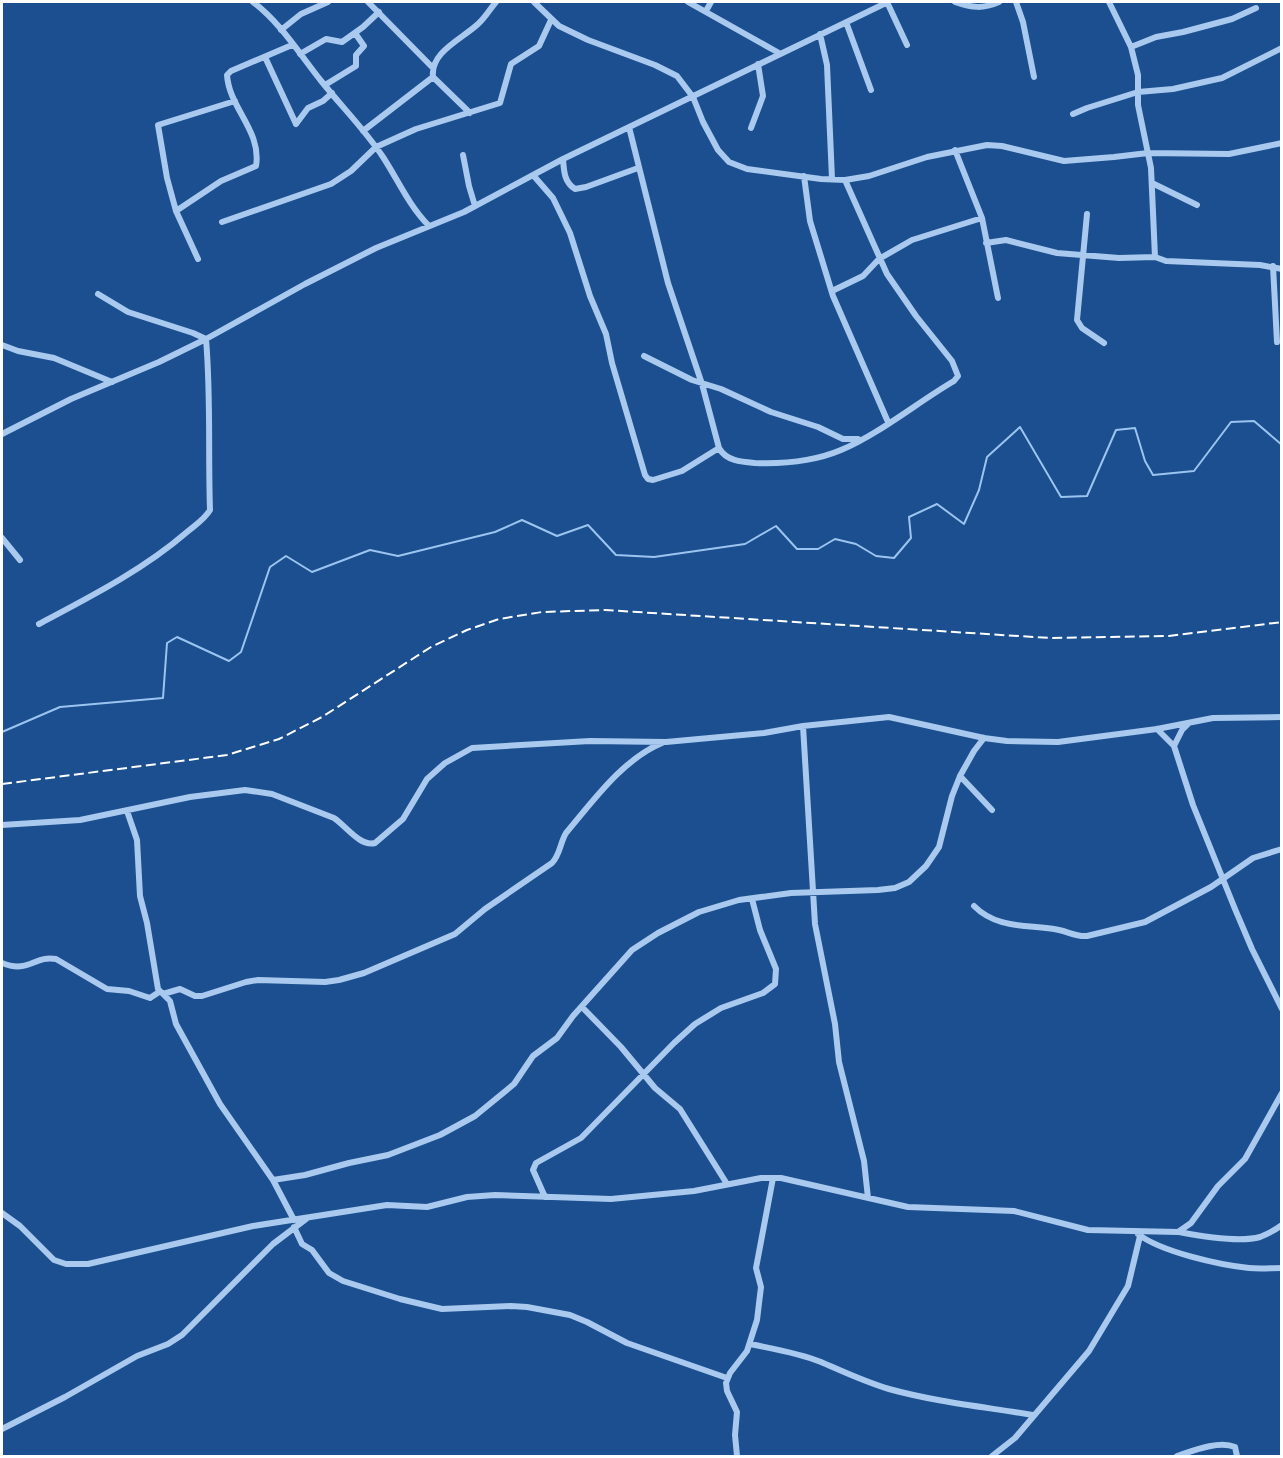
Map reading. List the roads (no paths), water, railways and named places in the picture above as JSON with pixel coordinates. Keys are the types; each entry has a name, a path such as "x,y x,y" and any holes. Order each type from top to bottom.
{"street":[{"path":"253,2 262,8 281,30 363,130 413,207 429,226"},
{"path":"262,8 266,2"},
{"path":"281,30 302,14 328,2"},
{"path":"368,2 433,68"},
{"path":"470,114 433,77 433,68 438,57 481,21 496,2"},
{"path":"534,2 551,21 588,40 668,71 685,84 714,144 729,162 747,169 845,180 869,176 912,160 956,150 994,145 1064,160 1114,158 1148,153 1229,154 1281,143"},
{"path":"688,2 779,53"},
{"path":"705,11 711,2"},
{"path":"2,434 71,399 206,339 376,248 476,206 563,159 887,2 907,45"},
{"path":"955,2 987,6 999,2"},
{"path":"1016,2 1023,21 1034,77"},
{"path":"1109,2 1131,47 1138,75 1138,105 1152,183 1155,257"},
{"path":"1131,47 1156,37 1232,19 1256,8"},
{"path":"300,54 326,39 342,42 379,12"},
{"path":"222,222 331,184 351,171 376,147 416,129 500,103 511,64 515,59 534,51 539,46 551,21"},
{"path":"846,22 871,90"},
{"path":"325,85 356,67 356,54 364,46 355,33"},
{"path":"820,34 827,65 832,179"},
{"path":"176,211 221,181 256,166 256,144 227,79 228,72 292,45"},
{"path":"1072,114 1138,92 1173,89 1222,78 1281,48"},
{"path":"265,57 296,124 308,108 323,101 332,93"},
{"path":"751,128 764,96 758,64"},
{"path":"363,130 433,77"},
{"path":"198,259 176,211 167,178 159,125 236,100"},
{"path":"629,127 669,283 702,384 719,448 724,456 737,460 776,463 828,454 861,439 954,381 958,376 952,361 904,299 879,259 845,180"},
{"path":"956,150 982,218 998,298"},
{"path":"463,155 469,186 476,206"},
{"path":"563,159 565,176 575,189 638,168"},
{"path":"533,175 553,198 570,233 588,290 606,334 612,363 645,475 648,479 653,480 682,471 719,448"},
{"path":"804,176 810,220 832,291 888,422"},
{"path":"1152,183 1197,205"},
{"path":"1087,214 1077,320 1082,328 1104,344"},
{"path":"832,291 863,276 879,259 921,236 982,218"},
{"path":"986,243 1012,240 1044,250 1082,255 1155,257 1166,261 1273,266 1281,269"},
{"path":"1273,266 1277,342"},
{"path":"98,294 128,312 206,339"},
{"path":"39,624 113,584 160,554 210,510 206,339"},
{"path":"2,345 18,351 54,357 112,382"},
{"path":"644,356 702,384 721,389 771,412 826,430 843,439 861,439"},
{"path":"2,538 20,560"},
{"path":"2,825 80,820 190,797 245,790 264,791 334,818 361,841 370,844 375,843 403,819 427,779 445,763 465,751 479,748 590,741 666,742 755,734 803,726 889,717 984,738 1058,742 1157,729 1224,716 1281,717"},
{"path":"1174,746 1182,730 1189,723"},
{"path":"803,726 815,924 835,1024 839,1062 864,1161 868,1198"},
{"path":"1157,729 1174,746 1193,805 1252,949 1281,1009"},
{"path":"273,1180 304,1176 388,1155 440,1135 475,1116 507,1091 533,1056 556,1038 632,950 699,912 729,902 791,893 878,890 902,886 909,882 926,866 939,847 952,796 960,776 984,738"},
{"path":"2,963 22,967 46,959 56,959 110,990 129,991 150,998 180,989 195,996 202,996 258,980 339,980 364,973 447,938 552,863 556,859 560,843 566,833 620,771 645,752 666,742"},
{"path":"960,776 992,810"},
{"path":"127,811 137,840 140,896 161,993 170,1001 176,1024 220,1104 273,1180 302,1244 312,1250 329,1273 343,1281 442,1310 511,1306 570,1315 642,1349 727,1378"},
{"path":"974,906 984,915 997,921 1059,930 1082,936 1145,922 1194,897 1253,858 1281,849"},
{"path":"545,1197 533,1170 534,1166 581,1138 674,1043 696,1024 721,1008 763,993 775,984 776,969 760,930 752,899"},
{"path":"582,1007 645,1074 655,1088 680,1109 727,1184"},
{"path":"1178,1232 1191,1222 1218,1186 1245,1159 1281,1093"},
{"path":"737,1456 735,1435 737,1412 727,1390 727,1378 744,1357 757,1320 760,1293 756,1268 773,1178"},
{"path":"2,1212 20,1226 54,1260 76,1265 253,1226 294,1223 307,1218 387,1205 428,1207 481,1195 611,1199 694,1191 773,1178 923,1208 1014,1211 1088,1230 1138,1234 1178,1232 1248,1239 1262,1236 1281,1225"},
{"path":"2,1429 65,1397 131,1359 168,1344 182,1335 294,1223"},
{"path":"1138,1234 1158,1245 1200,1258 1247,1268 1281,1268"},
{"path":"992,1456 1015,1438 1089,1351 1128,1286 1138,1234"},
{"path":"750,1344 804,1356 860,1380 900,1391 1033,1415"},
{"path":"1177,1456 1201,1449 1230,1445 1235,1447 1237,1456"}],"waterway":[{"path":"2,732 60,707 163,698 167,643 177,637 229,661 241,652 270,567 286,556 312,572 370,550 398,556 495,532 522,520 557,536 588,525 616,555 654,557 745,544 776,526 797,549 818,549 835,539 856,544 876,556 894,558 911,538 909,517 937,504 964,524 979,490 987,457 1020,427 1061,497 1087,496 1116,430 1135,428 1145,461 1153,475 1194,471 1231,422 1254,421 1282,445"}],"railway":[{"path":"2,784 227,755 279,739 322,717 431,647 467,630 499,619 542,612 605,610 1050,638 1169,636 1282,622"}]}
